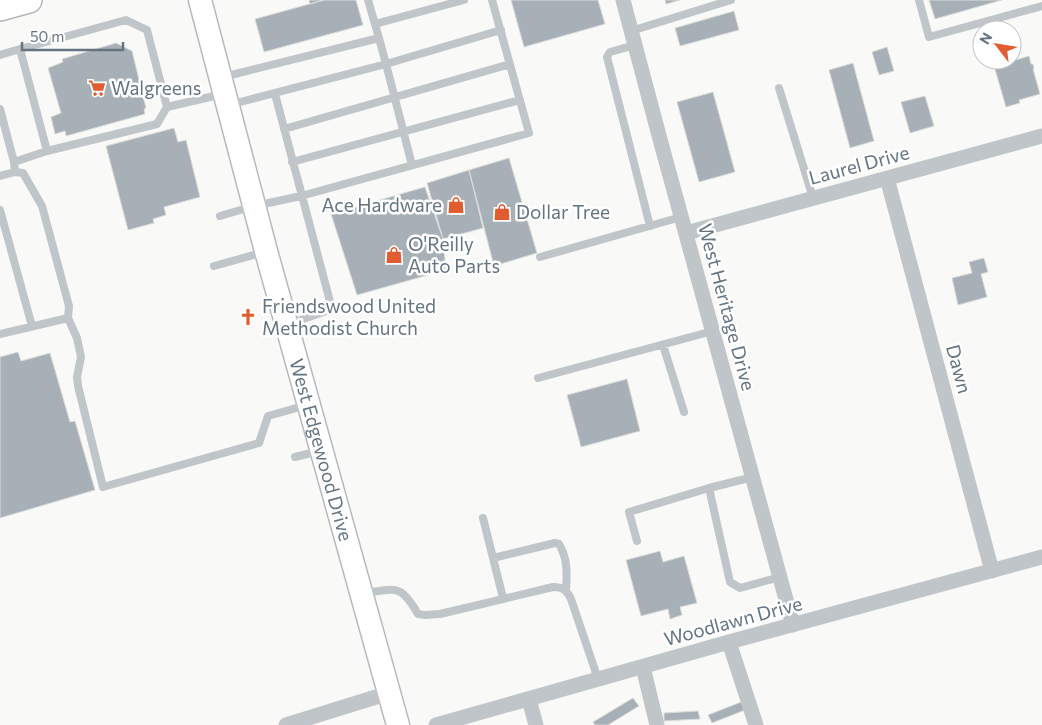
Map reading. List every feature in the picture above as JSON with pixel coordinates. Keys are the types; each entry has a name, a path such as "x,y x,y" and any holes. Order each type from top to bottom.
{"main road":[{"path":"0,8 29,0"},
{"name":"West Edgewood Drive","path":"200,0 266,251 323,450 398,725"}],"street":[{"name":"West Heritage Drive","path":"623,0 794,625"},
{"name":"Laurel Drive","path":"686,234 1042,136"},
{"name":"Dawn","path":"887,178 992,571"},
{"name":"Woodlawn Drive","path":"436,725 451,723 729,642 1042,557"},
{"path":"729,642 756,725"},
{"path":"643,667 657,725"},
{"path":"286,725 389,693"},
{"path":"529,699 536,725"}],"lane":[{"path":"368,0 412,165"},
{"path":"375,24 464,0"},
{"path":"220,216 254,206 301,196 529,133 492,0"},
{"path":"650,226 607,57 610,52 633,38 731,0"},
{"path":"918,0 929,37 1042,6"},
{"path":"0,55 126,20 147,30 167,107 157,124 47,151 14,162"},
{"path":"225,92 275,94 501,30"},
{"path":"167,107 225,92 378,38"},
{"path":"20,49 47,151"},
{"path":"284,129 510,64"},
{"path":"779,88 813,198"},
{"path":"275,94 332,309 287,324"},
{"path":"292,162 520,100"},
{"path":"0,108 15,172"},
{"path":"0,176 15,172 22,173 42,206 69,306 68,318 78,338 81,357 78,386 103,487 259,443 268,416 309,404"},
{"path":"0,210 32,326"},
{"path":"540,257 681,216"},
{"path":"214,266 266,251"},
{"path":"0,334 68,318"},
{"path":"538,378 713,331"},
{"path":"663,345 684,412"},
{"path":"294,457 323,450"},
{"path":"637,541 629,512 708,488 753,477"},
{"path":"708,488 730,582 740,588 780,577"},
{"path":"482,518 503,598"},
{"path":"493,558 559,544 564,552 567,569 566,590 578,615 598,679"},
{"path":"362,593 395,590 404,593 418,614 425,615 440,614 553,587 566,590"}],"building":[{"path":"309,0 324,0 310,4"},
{"path":"324,0 356,0 363,25 264,52 255,19"},
{"path":"511,0 598,0 605,24 524,47"},
{"path":"665,0 680,0 666,4"},
{"path":"929,0 1002,0 935,19"},
{"path":"734,11 739,30 680,46 675,28"},
{"name":"Walgreens","path":"116,43 132,51 146,108 144,109 145,114 66,136 65,131 55,134 51,117 61,113 48,68 63,62 62,59"},
{"path":"887,47 894,71 879,75 872,52"},
{"path":"1029,56 1031,64 1033,64 1040,94 1019,100 1020,103 1006,107 995,70 1022,70 1022,58"},
{"path":"853,63 874,141 850,148 829,70"},
{"path":"713,92 735,172 699,182 677,102"},
{"path":"925,96 934,126 910,133 901,102"},
{"path":"174,128 178,142 186,140 200,197 164,207 166,215 153,219 154,223 128,230 106,146"},
{"name":"Dollar Tree","path":"509,158 537,253 494,266 469,170"},
{"name":"Ace Hardware","path":"469,170 483,228 443,239 427,183"},
{"name":"O'Reilly Auto Parts","path":"425,187 443,239 446,270 357,295 331,214"},
{"path":"984,258 988,272 981,274 987,297 958,305 952,278 972,273 969,262"},
{"path":"18,352 21,361 50,353 70,422 75,421 95,490 0,518 0,357"},
{"path":"627,379 640,431 581,447 567,395"},
{"path":"660,551 663,562 684,556 697,603 680,607 682,615 670,619 668,609 641,616 626,560"},
{"path":"633,698 639,706 608,725 595,725 593,722"},
{"path":"741,702 745,710 712,723 708,715"},
{"path":"698,711 700,719 664,721 664,713"}],"place":[{"name":"Walgreens","path":"97,88"},
{"name":"Ace Hardware","path":"456,205"},
{"name":"Dollar Tree","path":"502,212"},
{"name":"O'Reilly Auto Parts","path":"394,255"},
{"name":"Friendswood United Methodist Church","path":"248,317"}]}
